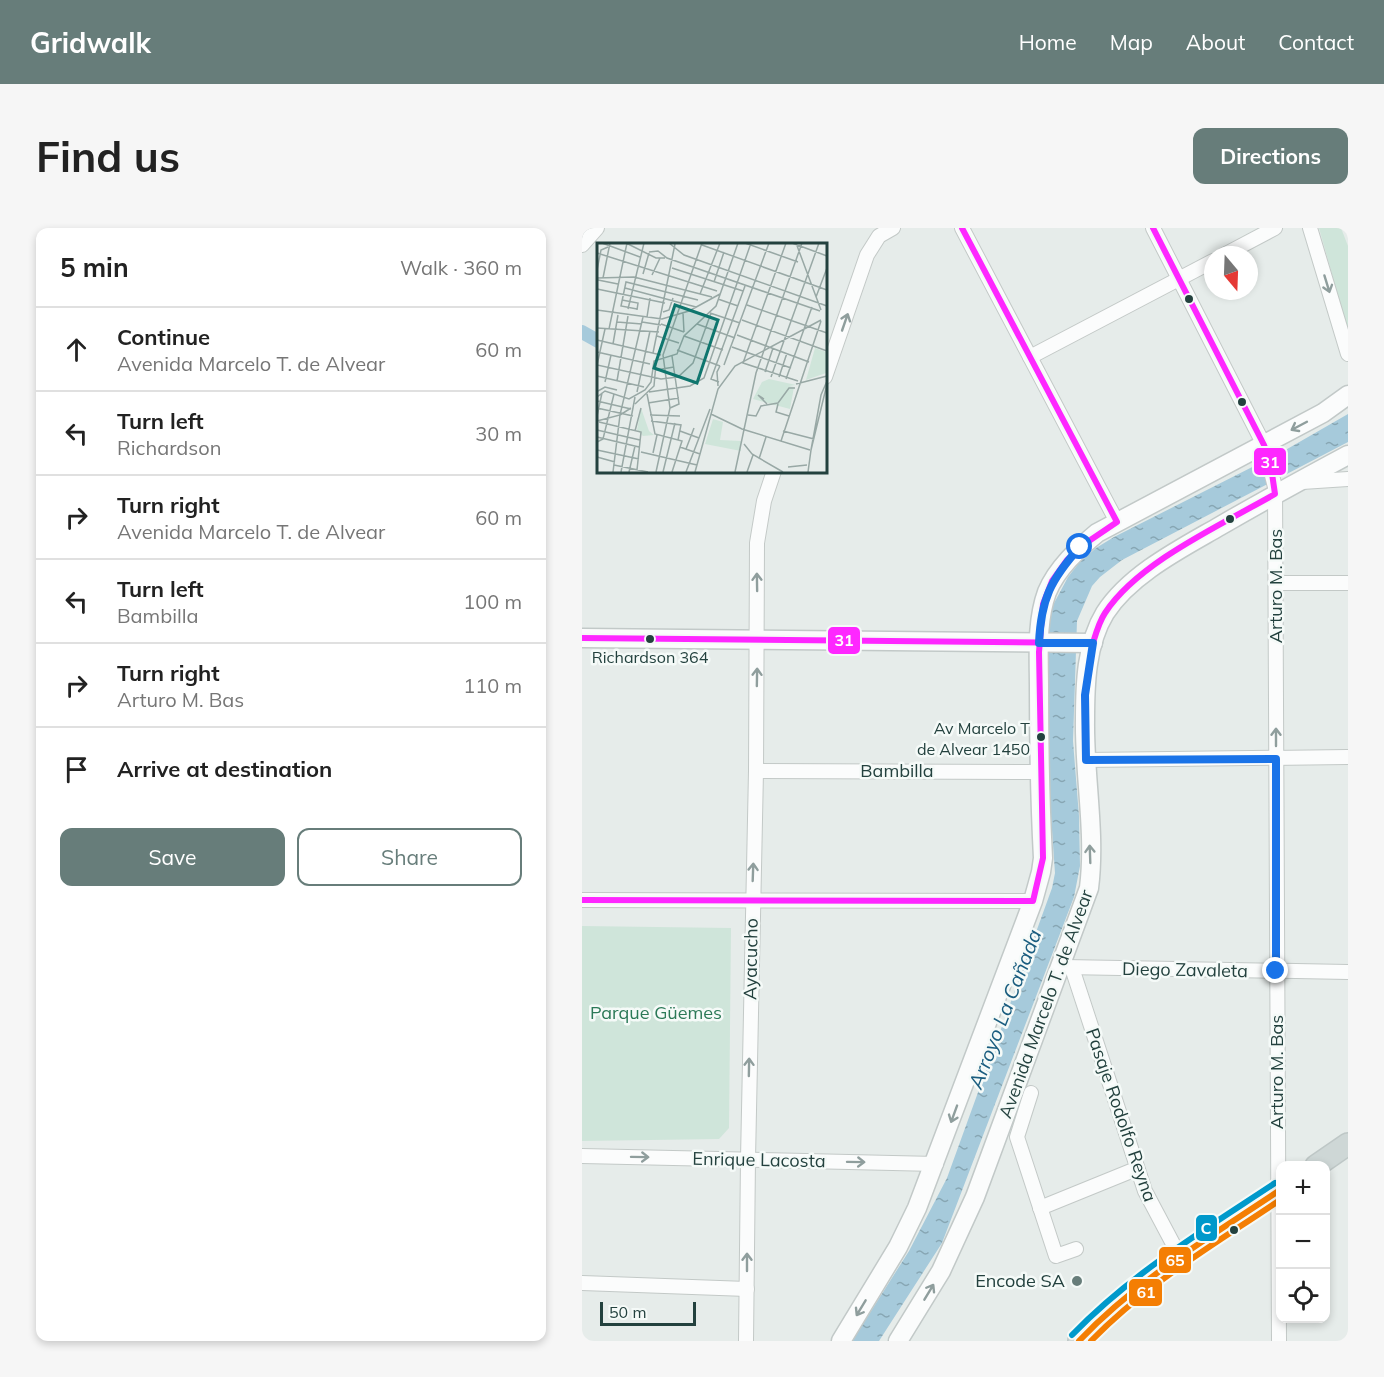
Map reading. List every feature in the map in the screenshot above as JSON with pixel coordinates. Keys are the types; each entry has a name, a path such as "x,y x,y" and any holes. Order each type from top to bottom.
{"main road":[{"path":"841,1341 898,1247 918,1208 1033,901 1043,858 1039,772 1044,643 1043,610 1048,592 1056,577 1080,547 1097,533 1267,452 1348,395"},
{"name":"Avenida Marcelo T. de Alvear","path":"898,1341 941,1271 975,1197 1065,967 1089,888 1091,862 1086,760 1085,643 1097,629 1106,612 1136,581 1175,552 1275,490 1296,482 1348,455"},
{"path":"582,638 1085,643"},
{"path":"1323,1161 1348,1144"},
{"path":"1079,1341 1102,1317 1180,1257 1276,1193"}],"street":[{"path":"582,245 597,228"},
{"path":"826,375 867,255 879,236 893,228"},
{"path":"962,228 1117,522"},
{"name":"Arturo M. Bas","path":"1153,228 1267,452 1275,490 1279,1161"},
{"path":"1241,246 1275,228"},
{"path":"1310,228 1348,354"},
{"path":"1030,357 1204,266"},
{"name":"Ayacucho","path":"746,1341 758,529 774,472"},
{"path":"1296,482 1348,479"},
{"path":"1277,583 1348,583"},
{"path":"1086,760 1348,757"},
{"name":"Bambilla","path":"756,771 1039,772"},
{"path":"582,900 1033,901"},
{"name":"Diego Zavaleta","path":"1065,967 1348,972"},
{"name":"Pasaje Rodolfo Reyna","path":"1065,967 1136,1169 1152,1208 1180,1257"},
{"path":"1031,1093 1017,1137 1056,1256 1076,1249"},
{"name":"Enrique Lacosta","path":"582,1156 936,1164"},
{"path":"1040,1208 1136,1169"},
{"name":"Arturo M. Bas","path":"1279,1215 1279,1341"},
{"path":"582,1283 747,1289"}],"green space":[{"path":"1319,228 1341,228 1348,246 1348,331"},
{"name":"Parque Güemes","path":"582,926 731,928 729,1128 719,1139 582,1141"}],"water":[{"path":"1348,414 1348,442 1122,560 1092,586 1077,621 1073,741 1080,866 1074,897 942,1243 879,1341 852,1341 909,1251 947,1178 1052,888 1055,873 1046,745 1047,629 1053,605 1068,577 1079,563 1096,548 1282,452"}],"waterway":[{"path":"582,332 597,340"}],"transit line":[{"name":"31","path":"582,900 1033,901 1043,858 1039,652 1043,604 1052,581 1067,560 1086,543 1117,522 962,228"},
{"name":"31","path":"582,638 1093,643 1105,613 1138,577 1207,531 1275,494 1270,460 1264,445 1153,228"},
{"name":"C","path":"1072,1335 1144,1272 1195,1235 1275,1183"},
{"name":"65","path":"1079,1341 1150,1278 1276,1193"},
{"name":"61","path":"1091,1341 1112,1320 1158,1283 1276,1203"}],"place":[{"name":"Richardson 364","path":"650,639"},
{"name":"Av Marcelo T de Alvear 1450","path":"1041,737"},
{"name":"Encode SA","path":"1077,1281"}],"route":[{"path":"1080,547 1056,577 1048,592 1040,624 1039,643 1093,643 1085,695 1086,760 1276,759 1276,971"}],"water label":[{"name":"Arroyo La Cañada","path":"1005,1009"}]}
